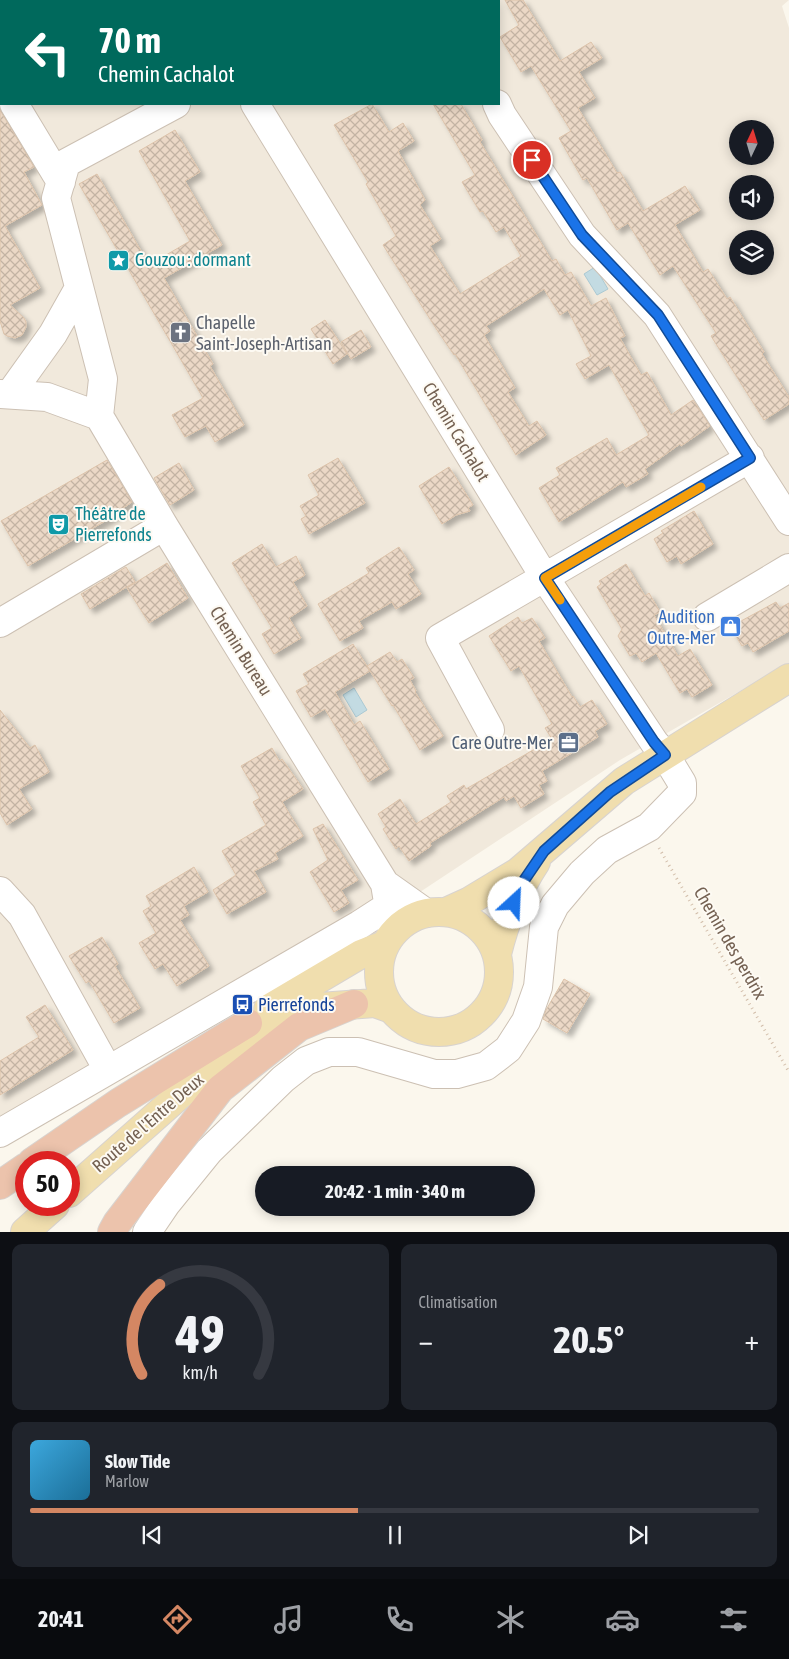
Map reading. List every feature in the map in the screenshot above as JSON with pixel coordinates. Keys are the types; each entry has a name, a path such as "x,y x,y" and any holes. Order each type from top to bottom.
{"highway":[{"path":"112,1232 220,1089 299,1027 354,1004"},
{"path":"48,1151 118,1102 248,1023"},
{"path":"0,1185 15,1175"}],"main road":[{"path":"436,912 468,919 486,934 497,954 500,975 495,996 484,1014 466,1027 446,1033 425,1032 405,1023 389,1008 380,988 378,966 389,939 408,920 468,902 511,876 544,851 610,792 665,755 789,678"},
{"path":"497,954 508,915 525,879 544,851"},
{"name":"Route de l'Entre Deux","path":"227,1053 248,1023 263,1012 389,939"},
{"name":"Route de l'Entre Deux","path":"80,1183 227,1053 306,1008 375,1003 389,1008"},
{"path":"25,1232 43,1216"}],"street":[{"path":"15,105 61,182"},
{"path":"5,394 47,397 99,416 103,379 56,198 66,163 174,105"},
{"name":"Chemin Cachalot","path":"147,1232 166,1204 209,1151 283,1079 306,1061 329,1052 358,1052 434,1074 457,1074 486,1066 508,1049 526,1021 538,987 544,927 555,905 582,873 607,850 649,828 682,793 682,783 665,755 654,742 545,578 256,105"},
{"path":"497,105 502,115 582,235 658,315 789,521"},
{"path":"5,394 53,334 79,288"},
{"name":"Chemin Bureau","path":"99,416 388,895 389,939"},
{"path":"490,730 440,638 750,458"},
{"path":"0,623 164,526"},
{"path":"707,617 789,568"},
{"path":"0,890 22,915 108,1070"},
{"path":"0,1133 360,925 388,895"},
{"name":"Chemin Bureau","path":"388,895 436,912"}],"path":[{"name":"Chemin des perdrix","path":"649,828 664,859 789,1072"}],"shaded area":[{"path":"500,0 789,0 782,6 789,28 789,663 620,760 364,929 0,1126 0,105 500,105"}],"water":[{"path":"595,267 608,289 597,295 584,274"},
{"path":"354,688 367,710 356,717 343,695"}],"building":[{"path":"505,0 523,0 560,61 591,42 602,58 579,72 595,98 578,108 617,173 620,172 643,211 685,186 700,210 675,225 703,272 708,269 727,299 730,297 789,397 789,404 764,420 711,336 716,333 673,266 660,275 628,223 617,230 587,178 583,180 559,138 571,131 531,66 521,72 500,37 519,25"},
{"path":"370,105 373,105 389,132 403,123 414,141 398,151 425,200 420,205 441,239 430,246 460,294 521,256 504,227 496,232 483,211 480,212 462,182 475,175 434,105 462,105 482,140 480,142 552,261 556,259 565,275 571,272 591,306 606,298 625,336 620,338 641,375 647,372 671,415 693,400 710,426 681,446 680,444 645,469 648,474 626,487 623,482 559,522 539,488 560,475 556,468 607,438 616,455 649,435 609,365 585,379 576,364 591,356 568,310 560,315 544,289 486,326 490,331 484,335 515,388 508,392 529,426 537,421 546,435 516,455 455,354 437,330 383,245 396,236 366,184 368,182 334,125"},
{"path":"0,110 34,167 24,172 42,205 5,226 40,288 10,305 26,322 22,335 15,338 4,334 0,321"},
{"path":"175,130 200,172 185,181 222,245 164,278 213,364 210,366 244,425 215,442 206,426 185,437 172,415 203,398 79,184 97,174 149,265 190,241 139,151"},
{"path":"325,320 347,354 333,364 311,329"},
{"path":"361,330 371,347 351,359 341,342"},
{"path":"338,458 365,503 309,534 301,519 306,516 300,506 319,495 308,475"},
{"path":"107,460 132,502 123,508 124,510 28,566 1,521"},
{"path":"179,463 194,490 170,505 154,478"},
{"path":"449,467 473,505 468,508 470,511 456,515 442,524 419,486"},
{"path":"694,511 713,544 681,564 677,556 667,562 654,539 663,533 661,531"},
{"path":"262,544 276,567 296,556 305,575 293,582 307,606 289,618 301,638 274,654 262,634 272,628 232,563"},
{"path":"399,547 414,570 408,574 421,594 396,609 392,602 359,621 363,628 340,641 318,604 369,573 366,568"},
{"path":"167,563 188,598 149,623 127,588"},
{"path":"626,564 645,596 649,593 660,612 654,615 678,656 690,649 712,685 692,697 687,689 680,693 656,653 642,662 636,653 630,656 618,636 622,629 597,587 601,584 599,581"},
{"path":"126,567 135,582 90,609 81,594"},
{"path":"776,602 780,608 789,603 789,631 753,652 748,643 742,646 730,627"},
{"path":"518,617 522,623 532,618 545,638 539,641 572,697 580,707 592,700 607,724 595,731 598,737 542,771 547,781 539,785 544,794 521,808 514,796 506,801 504,797 430,843 431,846 409,861 399,846 396,849 383,829 386,827 378,814 400,799 416,824 451,802 447,796 464,785 466,789 552,739 545,728 552,724 519,666 511,671 489,636"},
{"path":"353,644 370,671 335,692 354,725 360,721 389,769 368,782 325,709 311,717 296,691 309,684 303,674"},
{"path":"390,652 397,662 402,659 414,678 410,680 415,692 443,736 420,750 367,666"},
{"path":"0,710 30,748 35,745 49,772 19,789 32,809 7,825 0,813"},
{"path":"272,748 279,761 282,759 303,789 282,802 303,836 275,853 278,859 254,871 266,892 227,914 213,890 236,875 222,851 266,825 253,802 260,798 241,766"},
{"path":"323,824 358,880 341,890 349,903 334,912 310,872 328,860 313,829"},
{"path":"194,867 208,892 184,906 189,915 180,920 209,966 177,986 163,964 155,969 139,943 156,933 143,911 151,906 146,896"},
{"path":"102,937 118,964 115,966 140,1008 114,1023 89,981 86,983 69,956"},
{"path":"564,979 590,994 567,1033 543,1019 546,1010"},
{"path":"45,1005 73,1050 0,1095 0,1061 39,1037 26,1017"}],"slow traffic":[{"path":"560,600 545,578 701,487"}],"place":[{"name":"Gouzou : dormant","path":"119,260"},
{"name":"Chapelle Saint-Joseph-Artisan","path":"180,333"},
{"name":"Théâtre de Pierrefonds","path":"59,524"},
{"name":"Audition Outre-Mer","path":"731,627"},
{"name":"Care Outre-Mer","path":"568,743"},
{"name":"Pierrefonds","path":"242,1005"}],"route":[{"path":"514,903 525,879 544,851 610,792 665,755 654,742 545,578 750,458 658,315 582,235 532,160"}]}
